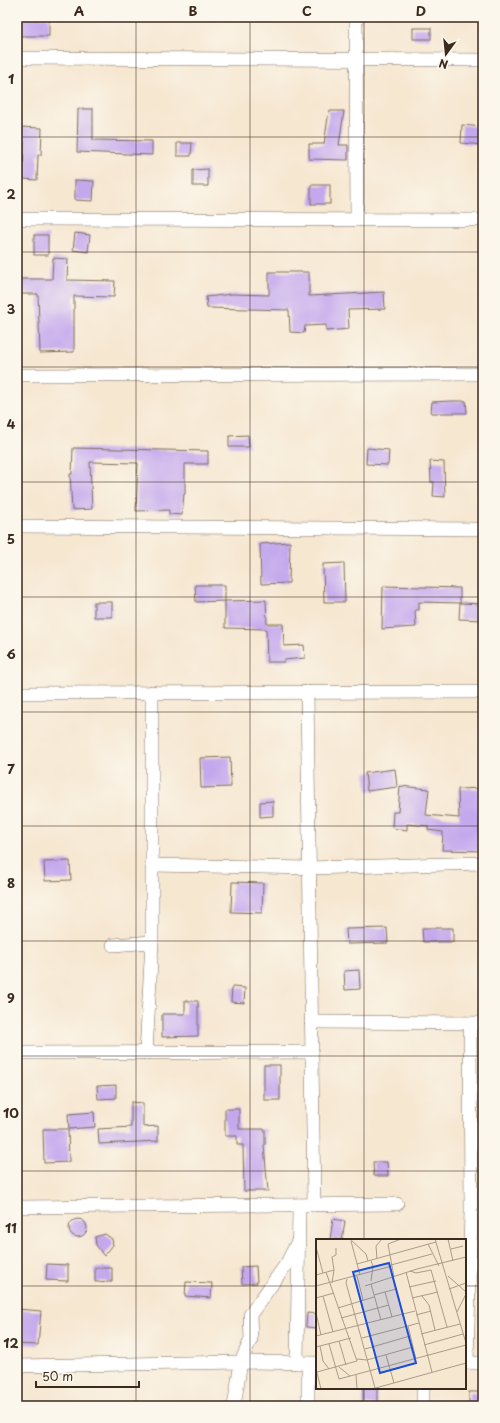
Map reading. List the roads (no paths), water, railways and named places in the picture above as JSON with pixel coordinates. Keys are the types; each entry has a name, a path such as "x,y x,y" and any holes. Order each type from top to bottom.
{"street":[{"path":"356,17 355,60 357,220"},
{"path":"17,58 483,60"},
{"path":"17,219 483,220"},
{"path":"17,375 483,374"},
{"path":"17,526 483,529"},
{"path":"146,1053 152,942 152,692"},
{"path":"307,692 314,1205"},
{"path":"17,693 483,692"},
{"path":"152,865 309,868 483,863"},
{"path":"113,945 152,942"},
{"path":"311,1022 477,1023 466,1363 483,1363"},
{"path":"17,1053 312,1052"},
{"path":"17,1208 397,1204"},
{"path":"299,1205 298,1241 307,1363 308,1406"},
{"path":"234,1406 241,1362 251,1339 250,1315 287,1263 298,1241"},
{"path":"17,1366 241,1362 307,1363"},
{"path":"423,1389 423,1406"}]}
